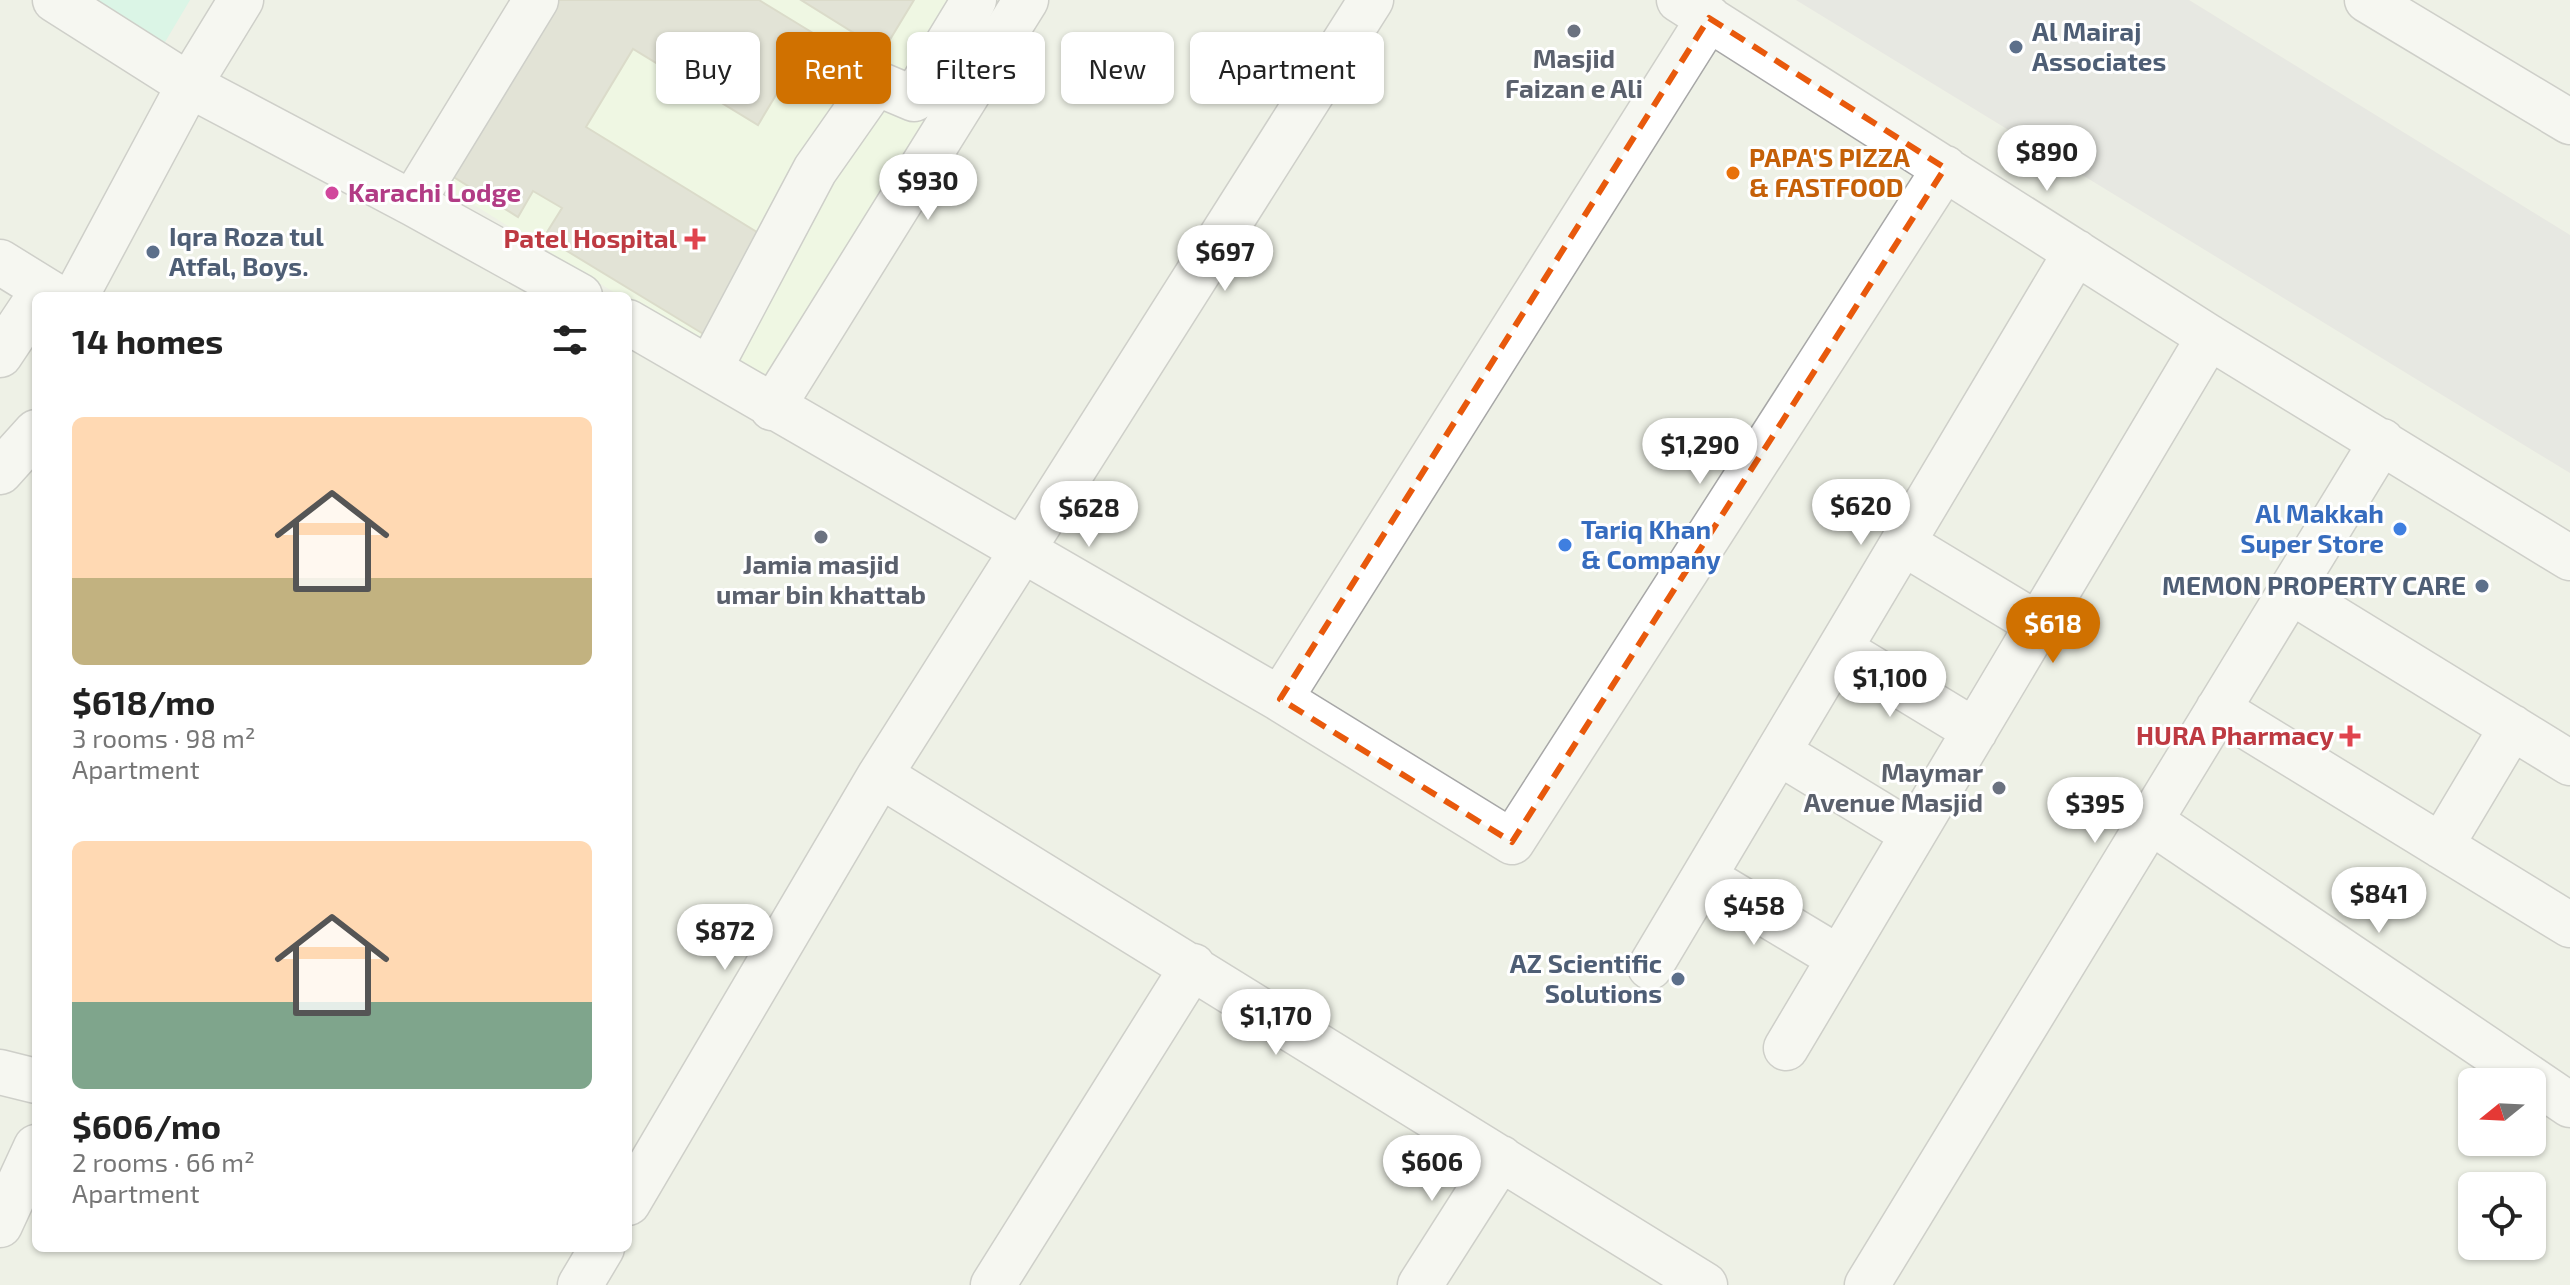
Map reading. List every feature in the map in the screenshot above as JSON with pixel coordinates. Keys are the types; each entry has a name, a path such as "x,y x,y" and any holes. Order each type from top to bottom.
{"street":[{"path":"55,0 189,85 573,292"},
{"path":"53,292 241,0"},
{"path":"412,203 536,0"},
{"path":"710,368 815,170 876,83 914,99 974,0"},
{"path":"772,408 1026,0"},
{"path":"632,1196 880,775 1371,0"},
{"path":"2367,0 2570,122"},
{"path":"1280,699 1694,9 2209,337 2570,558"},
{"path":"632,324 710,368 772,408 1280,699 1512,842 1945,168"},
{"path":"1650,967 2076,252"},
{"path":"0,262 44,292"},
{"path":"0,355 32,317"},
{"path":"1786,1048 2209,337"},
{"path":"0,472 32,436"},
{"path":"1867,1285 2382,441"},
{"path":"1903,543 2037,624"},
{"path":"2290,591 2570,763"},
{"path":"1840,649 1975,731"},
{"path":"2218,709 2570,925"},
{"path":"2441,846 2512,727"},
{"path":"1778,752 1913,834"},
{"path":"880,775 1705,1285"},
{"path":"2150,821 2570,1105"},
{"path":"1704,877 1839,958"},
{"path":"993,1285 1193,966"},
{"path":"0,1072 32,1080"},
{"path":"0,1225 32,1156"},
{"path":"1420,1285 1501,1158"},
{"path":"580,1285 600,1252"}],"highlighted area":[{"path":"1709,18 1945,168 1512,842 1280,699"}],"shaded area":[{"path":"62,0 190,0 155,59"},
{"name":"Patel Hospital","path":"552,0 1007,0 987,32 907,32 907,104 943,104 768,388 632,303 632,292 614,292 439,183"},
{"path":"1796,0 2189,0 2570,235 2570,473"}],"building":[{"path":"540,0 759,0 811,32 776,32 776,95 758,125 723,104 760,104 760,32 656,32 656,63 633,49 586,127 765,237 705,335 544,237 562,208 533,191 518,217 439,168"},
{"path":"801,0 914,0 891,38 891,32 852,32"}],"place":[{"name":"Masjid Faizan e Ali","path":"1574,31"},
{"name":"Al Mairaj Associates","path":"2016,47"},
{"name":"PAPA'S PIZZA & FASTFOOD","path":"1733,173"},
{"name":"Karachi Lodge","path":"332,193"},
{"name":"Patel Hospital","path":"695,239"},
{"name":"Iqra Roza tul Atfal, Boys.","path":"153,252"},
{"name":"Al Makkah Super Store","path":"2400,529"},
{"name":"Jamia masjid umar bin khattab","path":"821,537"},
{"name":"Tariq Khan & Company","path":"1565,545"},
{"name":"MEMON PROPERTY CARE","path":"2482,586"},
{"name":"HURA Pharmacy","path":"2350,736"},
{"name":"Maymar Avenue Masjid","path":"1999,788"},
{"name":"AZ Scientific Solutions","path":"1678,979"}]}
